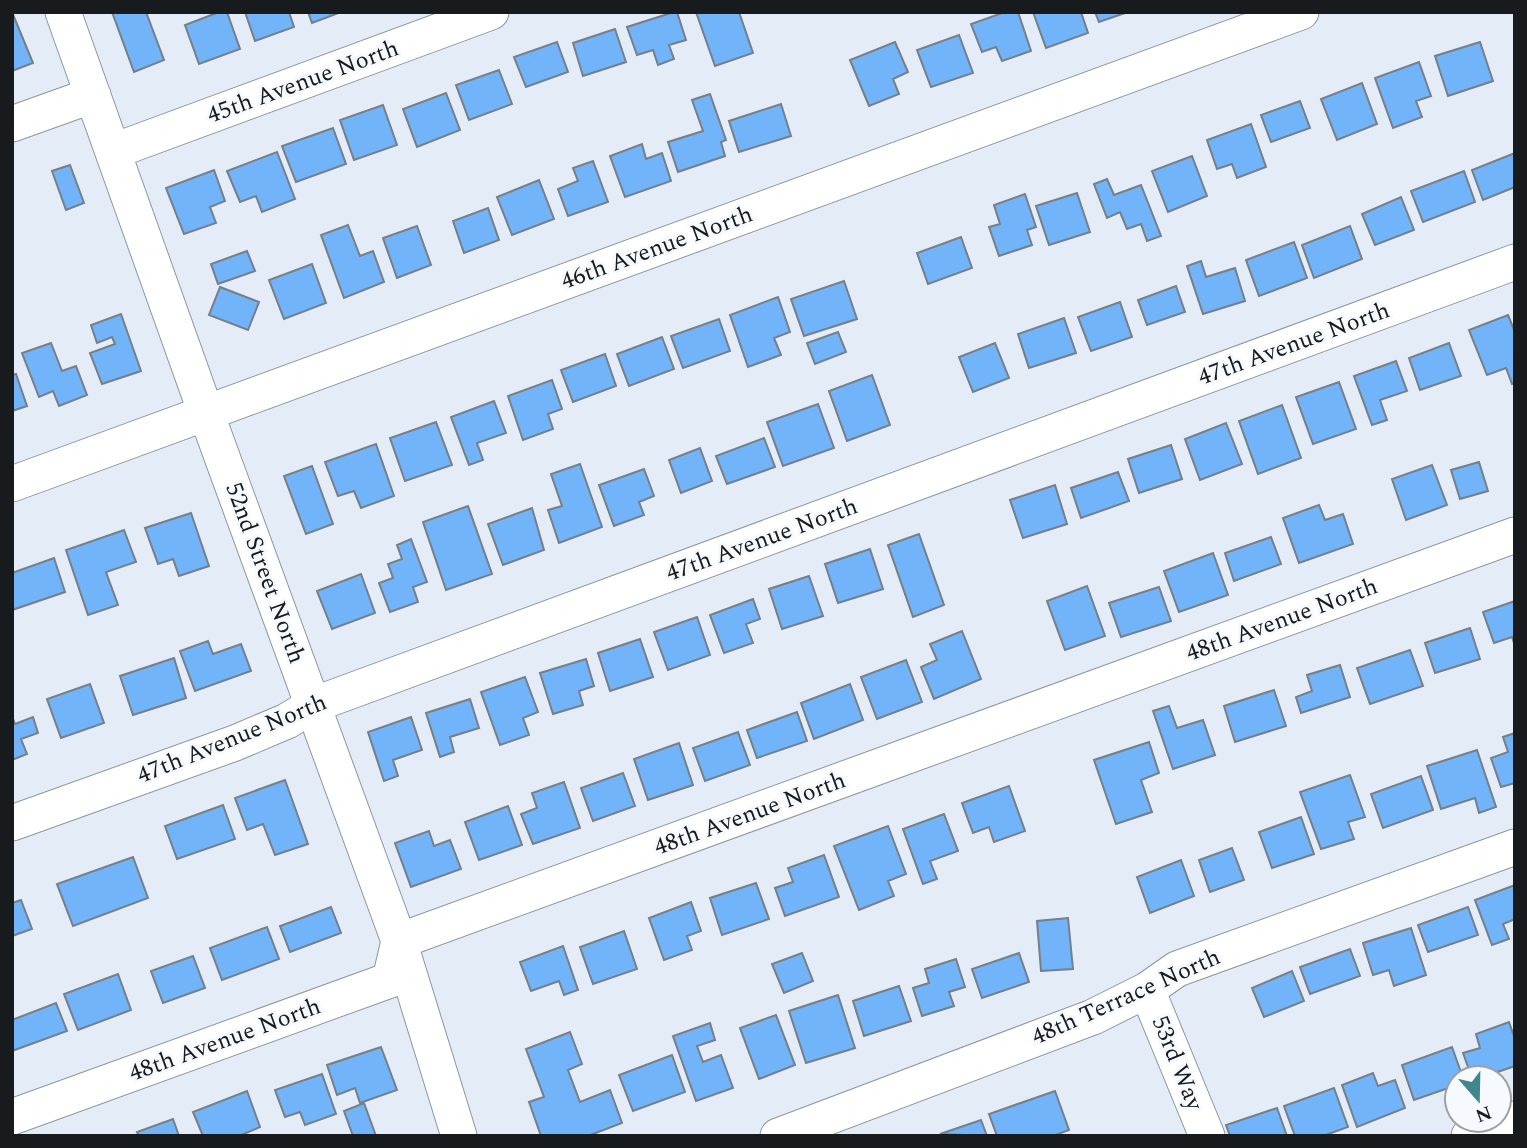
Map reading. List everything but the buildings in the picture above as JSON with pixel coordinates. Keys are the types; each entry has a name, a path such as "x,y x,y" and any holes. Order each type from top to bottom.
{"street":[{"name":"52nd Street North","path":"63,12 399,942 459,1136"},
{"name":"45th Avenue North","path":"114,151 491,12"},
{"name":"46th Avenue North","path":"12,484 1301,12"},
{"path":"12,124 93,95"},
{"name":"47th Avenue North","path":"12,823 235,743 287,721 313,705 1515,262"},
{"name":"48th Avenue North","path":"12,1117 390,980 399,942 1515,535"},
{"name":"48th Terrace North","path":"778,1136 1093,1017 1147,990 1177,969 1515,847"},
{"name":"53rd Way","path":"1147,990 1207,1136"},
{"path":"1469,1136 1515,1119"}]}
